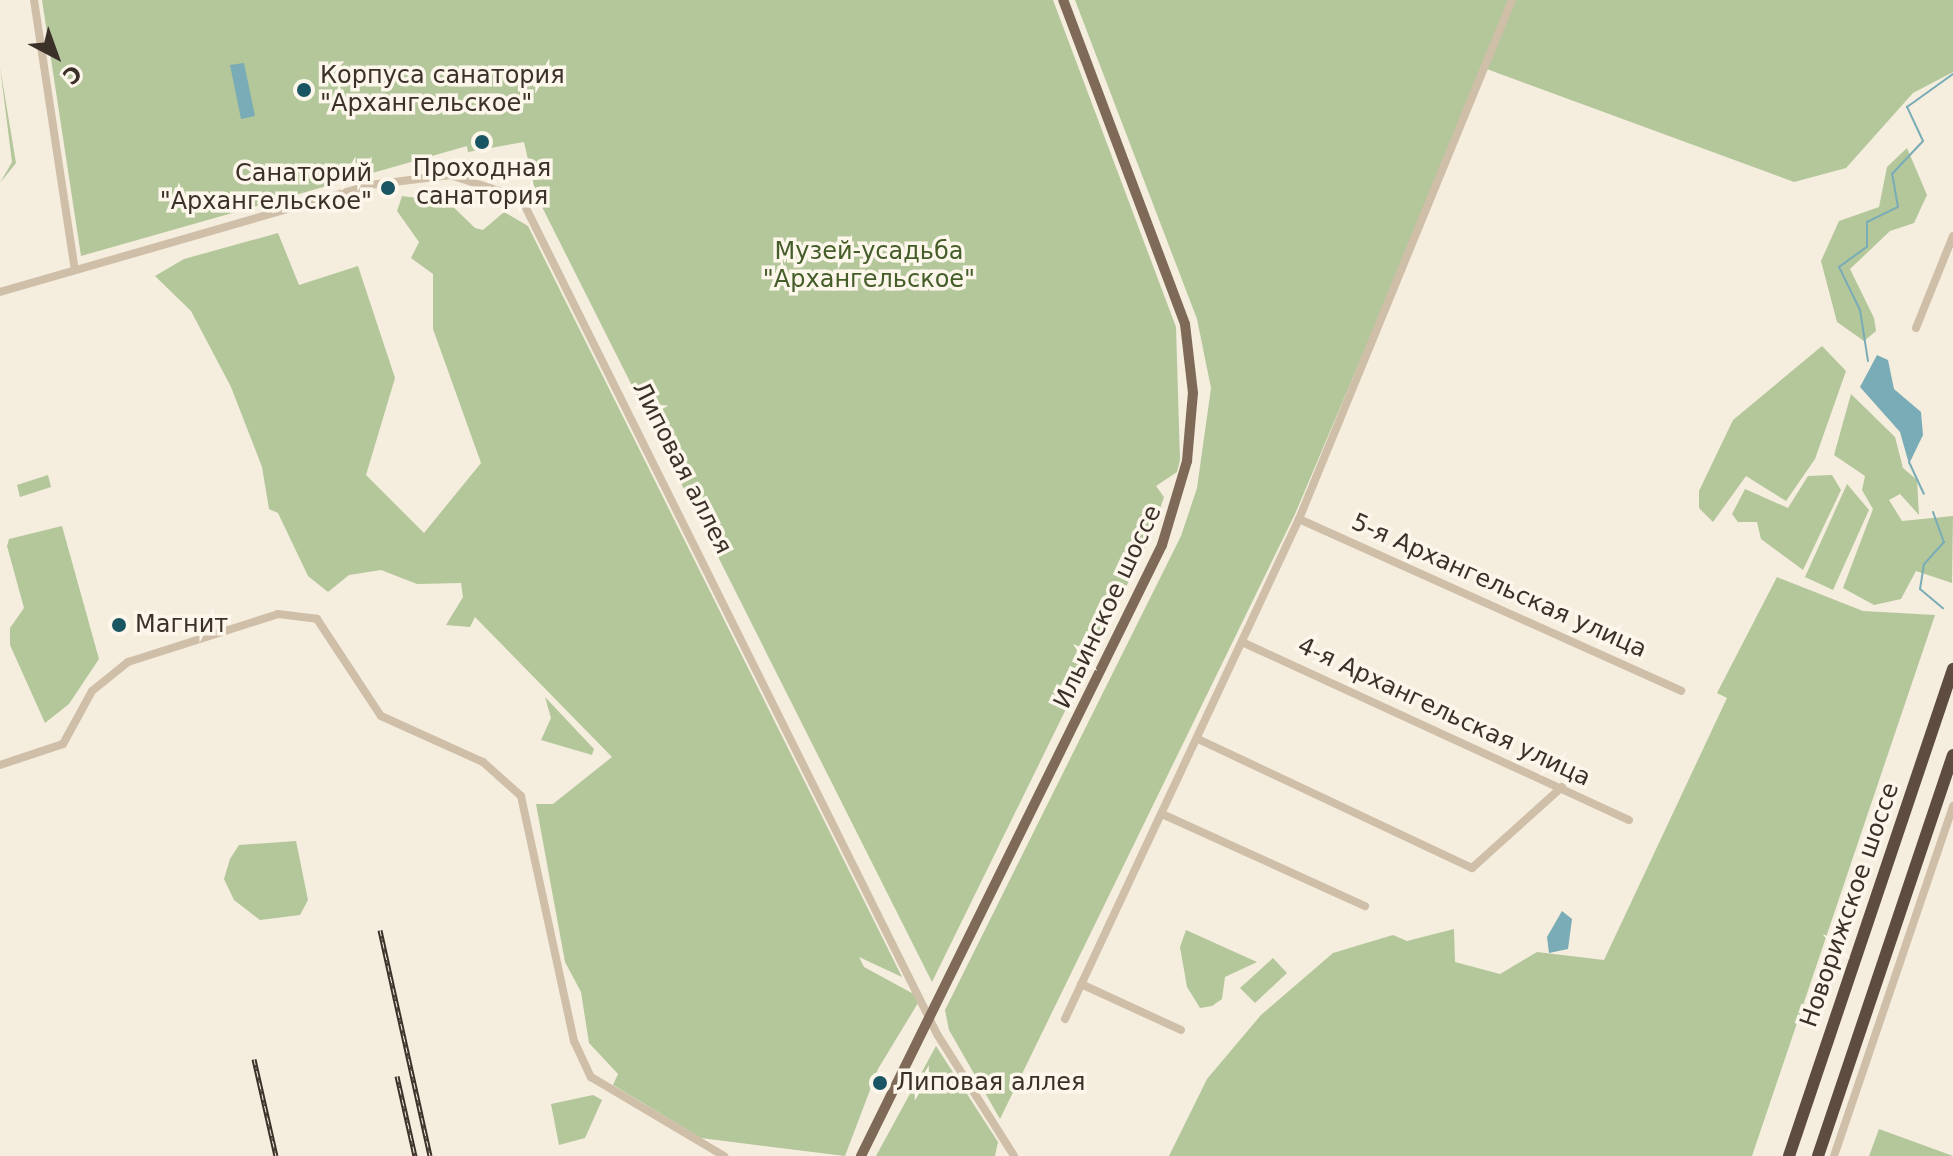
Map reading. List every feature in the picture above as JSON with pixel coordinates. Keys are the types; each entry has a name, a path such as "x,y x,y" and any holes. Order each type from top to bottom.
{"highway":[{"name":"Новорижское шоссе","path":"1789,1156 1953,669"},
{"name":"Новорижское шоссе","path":"1818,1156 1953,755"}],"main road":[{"name":"Ильинское шоссе","path":"861,1156 1162,545 1189,450 1193,393 1185,324 1063,0"}],"street":[{"path":"0,292 75,270 34,0"},
{"path":"1065,1019 1299,519 1512,0"},
{"name":"Липовая аллея","path":"75,270 330,194 407,179 450,175 521,198 930,1017 1014,1156"},
{"path":"1916,328 1953,236"},
{"name":"5-я Архангельская улица","path":"1299,519 1681,691"},
{"path":"0,765 63,744 98,685 128,662 278,614 317,619 381,716 483,762 521,796 574,1041 591,1077 724,1156"},
{"name":"4-я Архангельская улица","path":"1242,642 1629,820"},
{"path":"1198,739 1472,868 1562,787"},
{"path":"1834,1156 1953,806"},
{"path":"1162,814 1365,906"},
{"path":"1081,984 1181,1030"}],"green space":[{"name":"Музей-усадьба \"Архангельское\"","path":"42,0 1053,0 1176,327 1180,460 1177,472 1156,486 1164,497 1150,538 932,982 536,195 524,142 468,152 467,146 81,256"},
{"path":"1075,0 1953,0 1953,72 1913,93 1846,168 1794,182 1484,68 1295,514 1000,1119 949,1030 945,1010 1181,536 1197,488 1211,388 1197,319"},
{"path":"0,67 16,163 0,183 12,162"},
{"path":"1907,148 1927,195 1914,223 1890,231 1850,269 1874,318 1876,331 1864,341 1837,322 1821,261 1839,221 1879,207 1887,167"},
{"path":"402,196 448,202 475,228 483,230 504,212 528,226 902,977 859,957 864,967 921,998 878,1069 845,1156 701,1138 613,1085 618,1074 589,1043 581,992 565,962 536,804 553,804 612,757 475,617 470,627 446,625 463,597 461,583 417,584 381,570 349,575 328,592 308,576 278,513 269,509 262,467 231,387 191,311 155,276 184,259 278,233 299,285 358,266 395,378 366,475 424,533 481,463 433,329 433,274 411,258 419,242 397,211"},
{"path":"1822,346 1846,371 1815,459 1786,501 1746,476 1713,522 1699,508 1699,491 1733,420"},
{"path":"1851,394 1895,437 1903,468 1917,480 1919,515 1900,494 1889,500 1902,521 1953,516 1952,583 1916,571 1901,599 1874,605 1843,588 1873,509 1862,490 1865,476 1834,455"},
{"path":"48,475 51,487 20,497 17,485"},
{"path":"1832,475 1841,490 1803,570 1761,539 1757,522 1738,522 1732,514 1745,489 1788,508 1808,476"},
{"path":"1847,484 1869,510 1833,590 1805,577"},
{"path":"62,526 99,659 69,704 45,723 10,645 10,628 24,608 7,546 9,539"},
{"path":"1777,577 1863,611 1935,615 1752,1156 1169,1156 1207,1079 1261,1015 1333,953 1393,935 1407,941 1454,929 1455,962 1500,974 1537,952 1604,960 1727,698 1717,693"},
{"path":"545,697 594,749 592,755 541,740 551,718"},
{"path":"296,841 308,900 300,915 260,920 234,900 224,879 230,859 239,845"},
{"path":"1186,930 1257,962 1225,977 1222,999 1212,1006 1200,1008 1187,987 1180,947"},
{"path":"1273,958 1287,973 1255,1003 1240,988"},
{"path":"936,1046 998,1142 995,1156 876,1156"},
{"path":"593,1095 602,1100 585,1138 559,1145 551,1104"},
{"path":"1879,1129 1953,1156 1869,1156"}],"water":[{"path":"244,63 255,116 241,119 230,65"},
{"path":"1877,355 1888,360 1894,389 1921,412 1923,435 1909,464 1900,432 1860,387"},
{"path":"1562,911 1572,919 1568,949 1549,953 1547,937"}],"waterway":[{"path":"1868,361 1860,310 1839,267 1867,247 1867,222 1898,207 1892,174 1923,141 1907,107 1953,74"},
{"path":"1909,462 1924,494"},
{"path":"1933,512 1944,542 1924,564 1920,589 1943,608"}],"railway":[{"path":"380,930 430,1156"},
{"path":"254,1059 276,1156"},
{"path":"397,1076 415,1156"}],"place":[{"name":"Корпуса санатория \"Архангельское\"","path":"304,90"},
{"name":"Проходная санатория","path":"482,142"},
{"name":"Санаторий \"Архангельское\"","path":"388,188"},
{"name":"Магнит","path":"119,625"},
{"name":"Липовая аллея","path":"880,1083"}]}
